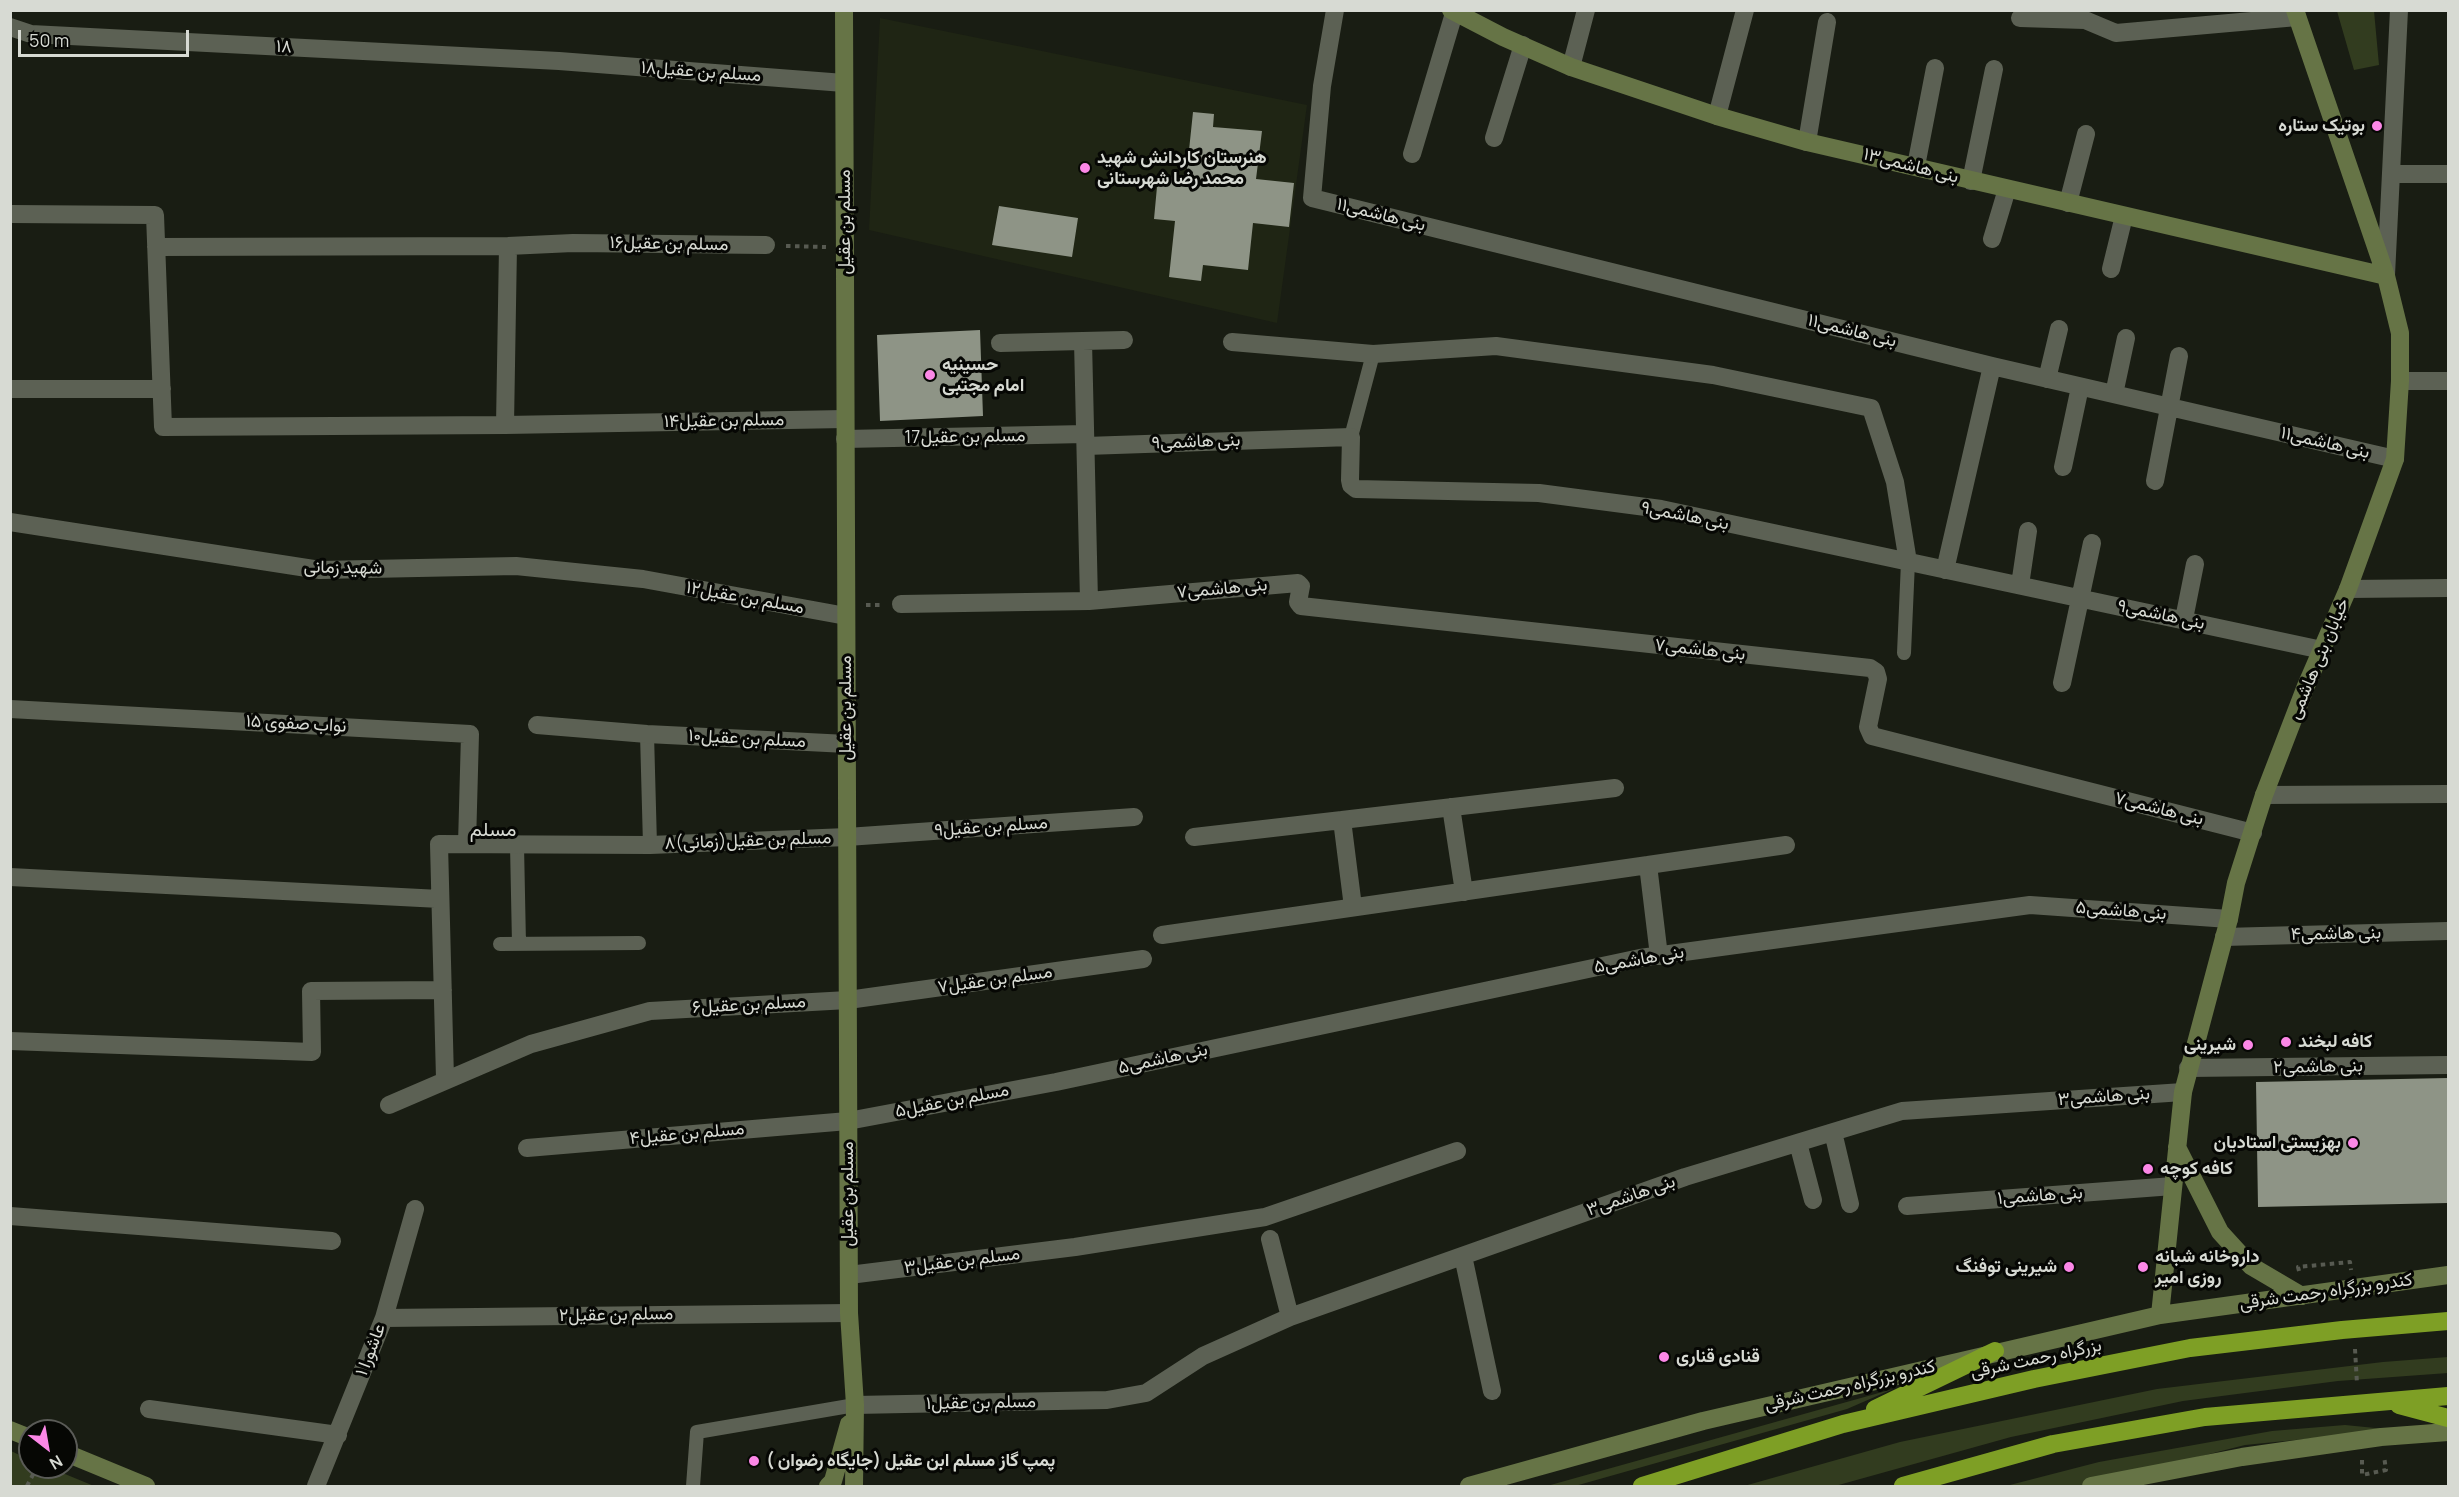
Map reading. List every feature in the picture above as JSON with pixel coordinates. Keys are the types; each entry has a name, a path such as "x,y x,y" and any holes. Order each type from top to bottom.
{"highway":[{"name":"بزرگراه رحمت شرقی","path":"1642,1486 1843,1424 2034,1379 2190,1348 2342,1330 2448,1321"},
{"path":"1843,1424 1995,1352"},
{"path":"1903,1486 2053,1444 2205,1417 2448,1396"},
{"path":"2383,1401 2448,1418"}],"main road":[{"name":"مسلم بن عقیل","path":"844,10 849,1313 855,1405 854,1486"},
{"name":"بنی هاشمی۱۳","path":"1454,11 1503,37 1571,67 1717,116 1807,142 2386,276"},
{"name":"خیابان بنی هاشمی","path":"2160,1315 2183,1092 2227,928 2236,883 2264,795 2348,589 2395,459 2400,381 2400,333 2386,276 2296,14"},
{"path":"2177,1147 2220,1232 2251,1266 2302,1296"},
{"name":"کندرو بزرگراه رحمت شرقی","path":"1469,1486 1703,1420 2160,1315 2448,1275"},
{"path":"828,1486 832,1481 855,1405"},
{"path":"2092,1486 2254,1456 2382,1437 2448,1432"},
{"path":"78,1459 146,1486"}],"street":[{"name":"بنی هاشمی۱۱","path":"1335,10 1322,86 1312,198 1992,366 2395,459"},
{"path":"1571,67 1586,10"},
{"path":"1717,116 1745,10"},
{"path":"2386,276 2399,10"},
{"path":"1412,153 1454,11"},
{"path":"2020,18 2085,20 2116,33 2296,14"},
{"path":"1807,142 1827,22"},
{"name":"۱۸","path":"10,27 31,34 559,61"},
{"path":"1494,138 1523,45"},
{"name":"مسلم بن عقیل۱۸","path":"559,61 844,83"},
{"path":"1916,166 1935,68"},
{"path":"1971,181 1994,69"},
{"path":"2068,203 2086,134"},
{"path":"2391,174 2448,174"},
{"path":"1992,239 2007,189"},
{"path":"10,214 155,215 162,389 10,389"},
{"path":"2111,269 2124,216"},
{"name":"مسلم بن عقیل۱۶","path":"156,247 508,246 573,243 766,245"},
{"path":"505,425 508,246"},
{"path":"2047,379 2059,329"},
{"path":"2114,394 2126,338"},
{"path":"1000,343 1124,340"},
{"path":"901,604 1089,601 1083,341"},
{"path":"1232,342 1373,354 1496,346 1713,375 1871,408 1895,482 1908,562"},
{"path":"2155,481 2179,356"},
{"path":"1945,570 1992,366"},
{"path":"2400,381 2448,381"},
{"path":"2062,467 2080,387"},
{"name":"مسلم بن عقیل۱۴","path":"162,389 163,427 505,425 845,419"},
{"name":"بنی هاشمی۹","path":"1086,440 1351,437 1350,480 1351,485 1356,489 1539,493 1662,509 2322,650"},
{"name":"مسلم بن عقیل17","path":"845,439 1086,440"},
{"name":"شهید زمانی","path":"10,522 320,570 516,566 643,579"},
{"path":"2020,585 2028,531"},
{"path":"2062,682 2092,543"},
{"path":"2184,619 2195,564"},
{"name":"مسلم بن عقیل۱۲","path":"643,579 846,611"},
{"name":"بنی هاشمی۷","path":"1089,601 1298,583 1301,586 1298,602 1301,606 1870,668 1876,672 1878,679 1868,727 1872,736 2253,833"},
{"path":"2348,589 2448,588"},
{"name":"نواب صفوی ۱۵","path":"10,709 470,734 467,844"},
{"name":"مسلم بن عقیل۱۰","path":"537,725 647,734 847,744"},
{"path":"1194,837 1615,788"},
{"path":"2264,795 2448,794"},
{"path":"1451,807 1464,892"},
{"name":"مسلم بن عقیل۹","path":"847,837 1134,817"},
{"path":"1342,819 1353,907"},
{"name":"۸مسلم بن عقیل(زمانی)","path":"440,899 439,844 650,845 847,837"},
{"path":"1162,935 1786,845"},
{"path":"1648,865 1659,956"},
{"path":"10,877 440,899 445,1079"},
{"name":"بنی هاشمی۵","path":"1056,1082 1659,956 2030,905 2227,928"},
{"name":"۴بنی هاشمی","path":"2227,928 2448,931"},
{"name":"مسلم بن عقیل۷","path":"848,1000 1143,959"},
{"path":"10,1041 312,1052 311,991 443,990"},
{"name":"مسلم بن عقیل۶","path":"388,1105 531,1044 650,1011 848,1000"},
{"name":"۲بنی هاشمی","path":"2188,1068 2448,1065"},
{"name":"مسلم بن عقیل۵","path":"848,1121 1056,1082"},
{"name":"بنی هاشمی۳","path":"1107,1400 1146,1393 1203,1356 1290,1317 1684,1177 1902,1112 2183,1092"},
{"name":"مسلم بن عقیل۴","path":"527,1148 848,1121"},
{"path":"1833,1132 1850,1204"},
{"path":"1798,1143 1813,1200"},
{"name":"مسلم بن عقیل۳","path":"849,1275 1075,1247 1265,1217 1457,1151"},
{"name":"بنی هاشمی۱","path":"1907,1206 2173,1186"},
{"name":"عاشورا ۱","path":"316,1486 384,1318 415,1209"},
{"path":"10,1216 332,1241"},
{"path":"1270,1239 1290,1317"},
{"path":"1463,1256 1492,1391"},
{"name":"مسلم بن عقیل۲","path":"384,1318 849,1313"},
{"name":"مسلم بن عقیل۱","path":"855,1405 1107,1400"},
{"path":"149,1409 338,1435"}],"lane":[{"path":"1351,437 1373,354"},
{"path":"1905,653 1908,562"},
{"path":"647,734 650,845"},
{"path":"517,845 519,944"},
{"path":"500,944 639,943"},
{"path":"693,1486 698,1432 855,1405"}],"path":[{"path":"766,245 845,248"},
{"path":"846,611 901,604"},
{"path":"2298,1267 2350,1262 2351,1274"},
{"path":"2355,1344 2358,1392"},
{"path":"2361,1451 2362,1474 2386,1470"}],"shaded area":[{"path":"2337,11 2374,11 2379,65 2354,70"},
{"name":"هنرستان کاردانش شهید محمد رضا شهرستانی","path":"880,18 1307,105 1277,323 869,230"},
{"path":"2448,1357 2448,1373 2338,1381 2183,1401 2011,1437 1835,1486 1744,1486 1900,1442 2157,1389 2383,1362"},
{"path":"1893,1389 1847,1409 1575,1486 1547,1486"},
{"path":"2345,1425 2395,1430 2245,1445 2083,1486 2006,1486 2099,1462 2272,1431"},
{"path":"11,1451 18,1454 18,1479 77,1479 94,1486 14,1486 11,1485"}],"building":[{"path":"1193,112 1214,114 1213,127 1262,131 1256,179 1294,183 1289,227 1253,223 1248,270 1203,265 1201,281 1169,277 1175,221 1154,219 1158,176 1186,179"},
{"path":"999,206 1078,218 1072,257 992,245"},
{"name":"حسینیه امام مجتبی","path":"980,330 983,416 880,421 877,335"},
{"name":"بهزیستی استادیان","path":"2448,1078 2448,1203 2258,1207 2256,1082"}],"place":[{"name":"بوتیک ستاره","path":"2377,126"},
{"name":"هنرستان کاردانش شهید محمد رضا شهرستانی","path":"1085,168"},
{"name":"حسینیه امام مجتبی","path":"930,375"},
{"name":"کافه لبخند","path":"2286,1042"},
{"name":"شیرینی","path":"2248,1045"},
{"name":"بهزیستی استادیان","path":"2353,1143"},
{"name":"کافه کوچه","path":"2148,1169"},
{"name":"شیرینی توفنگ","path":"2069,1267"},
{"name":"داروخانه شبانه روزی امیر","path":"2143,1267"},
{"name":"قنادی قناری","path":"1664,1357"},
{"name":"پمپ گاز مسلم ابن عقیل (جایگاه رضوان )","path":"754,1461"}],"district":[{"name":"مسلم","path":"493,830"}]}
